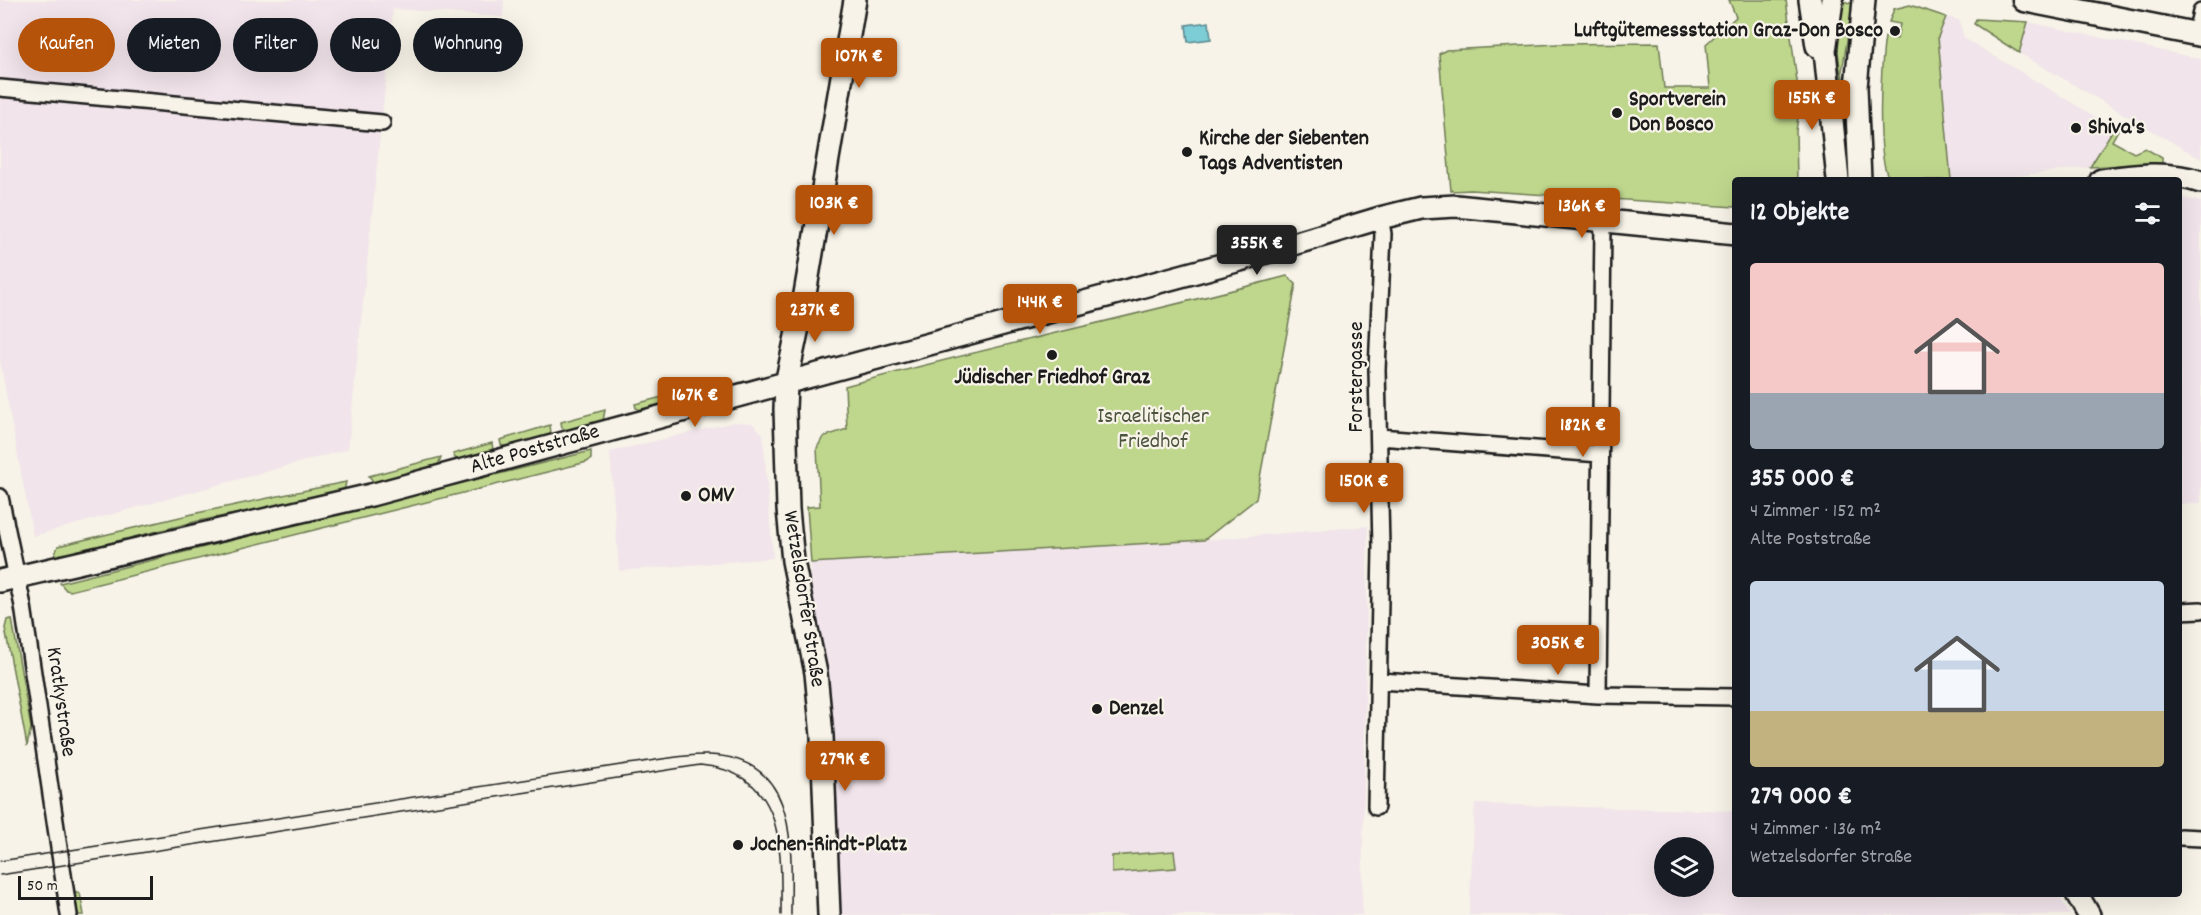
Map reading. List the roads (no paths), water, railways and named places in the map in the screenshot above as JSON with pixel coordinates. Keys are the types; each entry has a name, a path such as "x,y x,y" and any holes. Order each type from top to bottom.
{"main road":[{"name":"Wetzelsdorfer Straße","path":"829,915 826,812 816,673 795,570 788,508 784,409 786,384 805,294 855,0"},
{"path":"1810,0 1818,53 1827,78"},
{"path":"1832,0 1825,51 1838,177"},
{"path":"1860,177 1856,87 1864,0"},
{"path":"2024,0 2199,26"},
{"path":"2142,177 2172,177"},
{"path":"2182,178 2201,182"},
{"name":"Alte Poststraße","path":"9,580 371,495 1240,261 1380,218 1421,208 1456,206 1732,234"},
{"path":"2079,897 2089,915"}],"street":[{"path":"0,88 382,123"},
{"name":"Forstergasse","path":"1376,807 1380,681 1377,370 1383,234 1380,218"},
{"path":"1598,695 1603,222"},
{"path":"1379,437 1600,454"},
{"name":"Kratkystraße","path":"0,497 9,580 69,915"},
{"path":"2182,611 2201,610"},
{"path":"1380,681 1598,695 1732,697"},
{"path":"2182,837 2201,838"}],"water":[{"path":"1209,22 1211,39 1188,42 1186,25"}],"tram line":[{"path":"0,861 627,764 709,755 739,760 761,772 775,790 784,812 789,837 791,915"},
{"path":"0,875 700,765 728,771 749,783 764,799 773,818 778,841 781,865 781,915"}],"place":[{"name":"Luftgütemessstation Graz-Don Bosco","path":"1895,31"},
{"name":"Sportverein Don Bosco","path":"1617,113"},
{"name":"Shiva's","path":"2076,128"},
{"name":"Kirche der Siebenten Tags Adventisten","path":"1187,152"},
{"name":"Jüdischer Friedhof Graz","path":"1052,355"},
{"name":"OMV","path":"686,496"},
{"name":"Denzel","path":"1097,709"},
{"name":"Jochen-Rindt-Platz","path":"738,845"}],"park label":[{"name":"Israelitischer Friedhof","path":"1153,430"}]}
